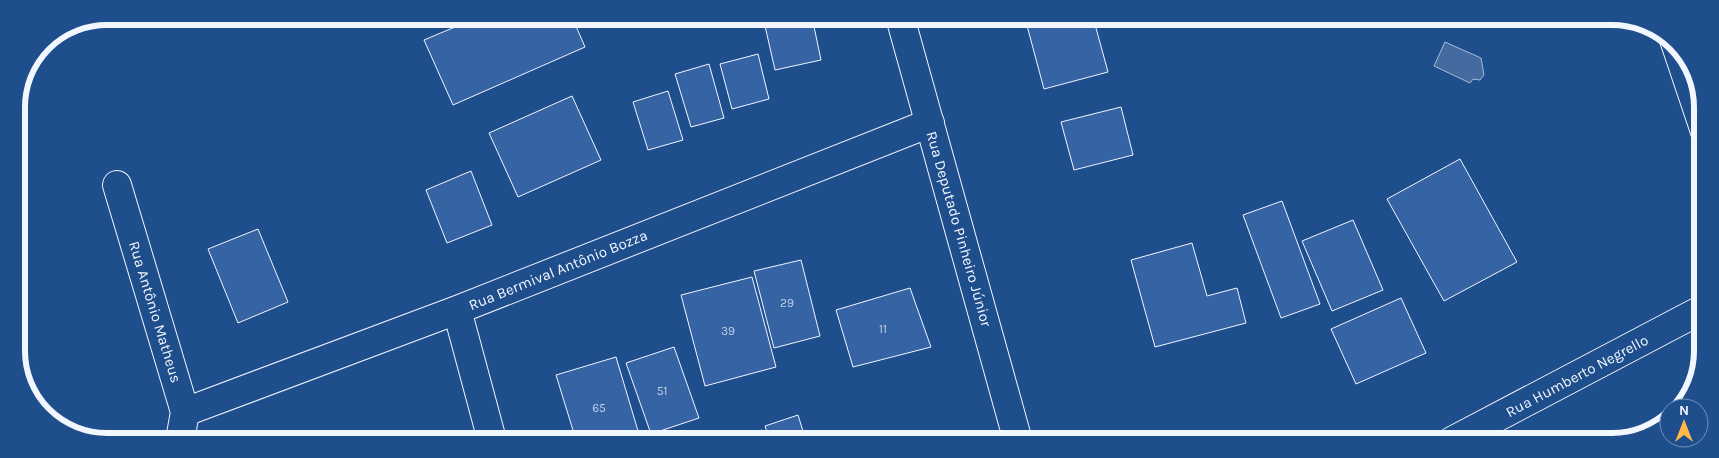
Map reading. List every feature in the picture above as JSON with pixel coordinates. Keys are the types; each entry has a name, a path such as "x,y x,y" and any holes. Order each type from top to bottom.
{"street":[{"name":"Rua Deputado Pinheiro Júnior","path":"902,25 1016,433"},
{"name":"Rua Bermival Antônio Bozza","path":"185,412 456,310 930,124"},
{"name":"Rua Antônio Matheus","path":"117,185 185,412 181,433"},
{"path":"456,310 490,433"},
{"name":"Rua Humberto Negrello","path":"1467,433 1694,314"}],"lane":[{"path":"1674,53 1694,113"}],"water":[{"path":"1445,42 1481,58 1484,75 1480,80 1473,79 1470,83 1434,66"}],"building":[{"path":"460,25 575,25 585,47 453,105 424,40"},
{"path":"765,25 814,25 821,60 775,70"},
{"path":"1027,25 1095,25 1108,72 1044,89"},
{"path":"758,54 769,99 732,109 720,64"},
{"path":"709,64 724,118 691,127 675,74"},
{"path":"668,91 683,140 648,150 633,102"},
{"path":"572,96 601,160 518,197 489,133"},
{"path":"1121,107 1133,155 1074,170 1061,122"},
{"path":"1460,159 1517,262 1444,301 1387,199"},
{"path":"471,171 492,225 447,243 426,190"},
{"path":"1282,201 1320,304 1281,318 1243,215"},
{"path":"1353,220 1383,290 1332,311 1302,241"},
{"path":"258,229 288,302 238,323 208,249"},
{"path":"1192,243 1207,296 1237,288 1246,323 1155,347 1131,260"},
{"path":"801,260 820,336 774,348 754,271"},
{"path":"752,277 776,367 705,386 681,295"},
{"path":"910,288 931,347 853,367 836,310"},
{"path":"1401,298 1426,353 1356,384 1331,329"},
{"path":"674,347 699,418 651,433 626,363"},
{"path":"616,357 639,433 574,433 556,375"},
{"path":"798,415 804,433 767,433 765,426"}]}
